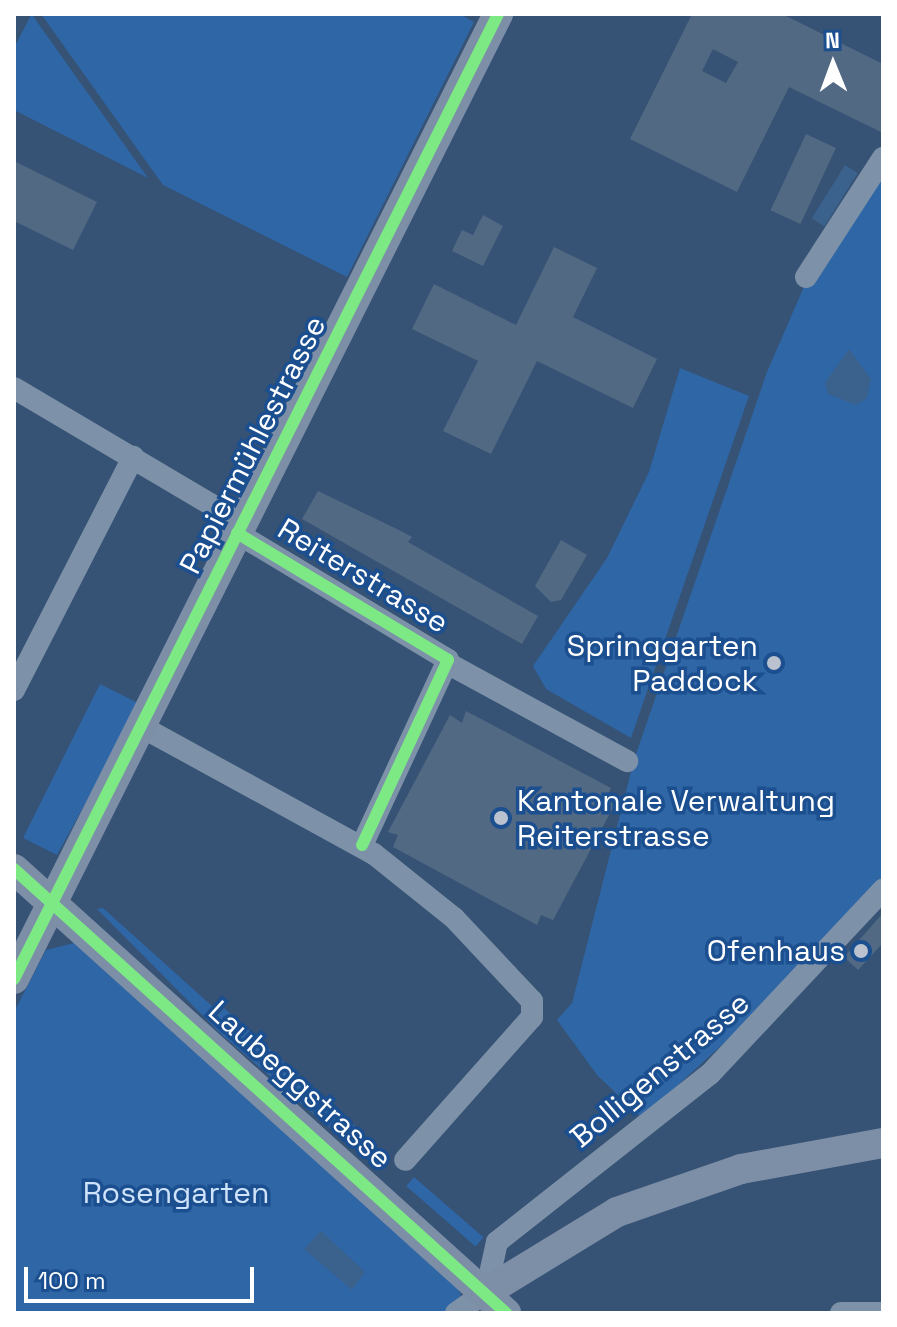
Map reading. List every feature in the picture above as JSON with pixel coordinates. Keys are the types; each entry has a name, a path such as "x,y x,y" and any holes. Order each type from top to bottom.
{"main road":[{"name":"Papiermühlestrasse","path":"14,979 498,14"},
{"name":"Laubeggstrasse","path":"14,869 55,899 496,1302"},
{"path":"496,1302 617,1212 741,1169 883,1143"}],"street":[{"path":"806,277 883,158"},
{"name":"Reiterstrasse","path":"14,388 133,457 240,528 432,645 449,664 627,761"},
{"path":"16,683 133,457"},
{"name":"Reiterstrasse","path":"362,845 449,664"},
{"path":"142,727 362,845 454,918 535,1008 405,1160"},
{"name":"Bolligenstrasse","path":"496,1302 497,1242 710,1074 883,890"},
{"path":"456,1313 496,1302"},
{"path":"841,1313 883,1313"}],"green space":[{"path":"41,14 460,14 474,22 347,277 163,185"},
{"path":"31,15 148,178 14,110 14,48"},
{"name":"Springgarten Paddock","path":"883,160 883,879 806,968 642,1118 597,1075 557,1020 572,1003 634,760 767,372 809,275"},
{"path":"680,368 749,396 631,738 546,689 533,666 607,558 649,472"},
{"path":"100,684 140,704 57,855 23,838"},
{"path":"103,908 212,1006 219,1027 349,1145 220,1033 97,909"},
{"name":"Rosengarten","path":"74,943 457,1287 461,1295 449,1313 14,1313 14,1012 46,950"},
{"path":"224,1008 362,1132 351,1145 213,1021"},
{"path":"414,1177 483,1237 476,1246 406,1186"}],"shaded area":[{"path":"845,165 858,173 824,226 812,218"},
{"path":"849,349 871,379 867,398 856,405 828,394 825,383"},
{"path":"321,1231 365,1272 352,1290 304,1249"}],"building":[{"path":"692,14 782,14 883,64 883,133 789,87 737,192 630,139","holes":["713,49 738,62 726,83 702,71"]},
{"path":"806,134 836,148 800,224 771,210"},
{"path":"14,161 97,202 73,250 14,221"},
{"path":"483,215 503,226 483,266 452,251 462,230 473,235"},
{"path":"554,247 597,268 573,317 657,359 633,408 537,361 491,454 443,431 478,361 412,329 434,284 516,325"},
{"path":"318,491 412,537 408,542 538,616 522,644 302,519"},
{"path":"561,540 587,555 561,600 551,602 535,586"},
{"name":"Kantonale Verwaltung Reiterstrasse","path":"466,711 611,788 606,799 615,804 553,920 541,915 537,925 393,847 398,835 388,832 450,715 462,723"},
{"path":"883,913 883,943 858,970 844,957"}],"cycle path":[{"path":"14,979 498,14"},
{"path":"237,533 448,660 362,845"},
{"path":"14,869 506,1313"}],"place":[{"name":"Springgarten Paddock","path":"774,663"},
{"name":"Kantonale Verwaltung Reiterstrasse","path":"501,818"},
{"name":"Ofenhaus","path":"861,951"}]}
